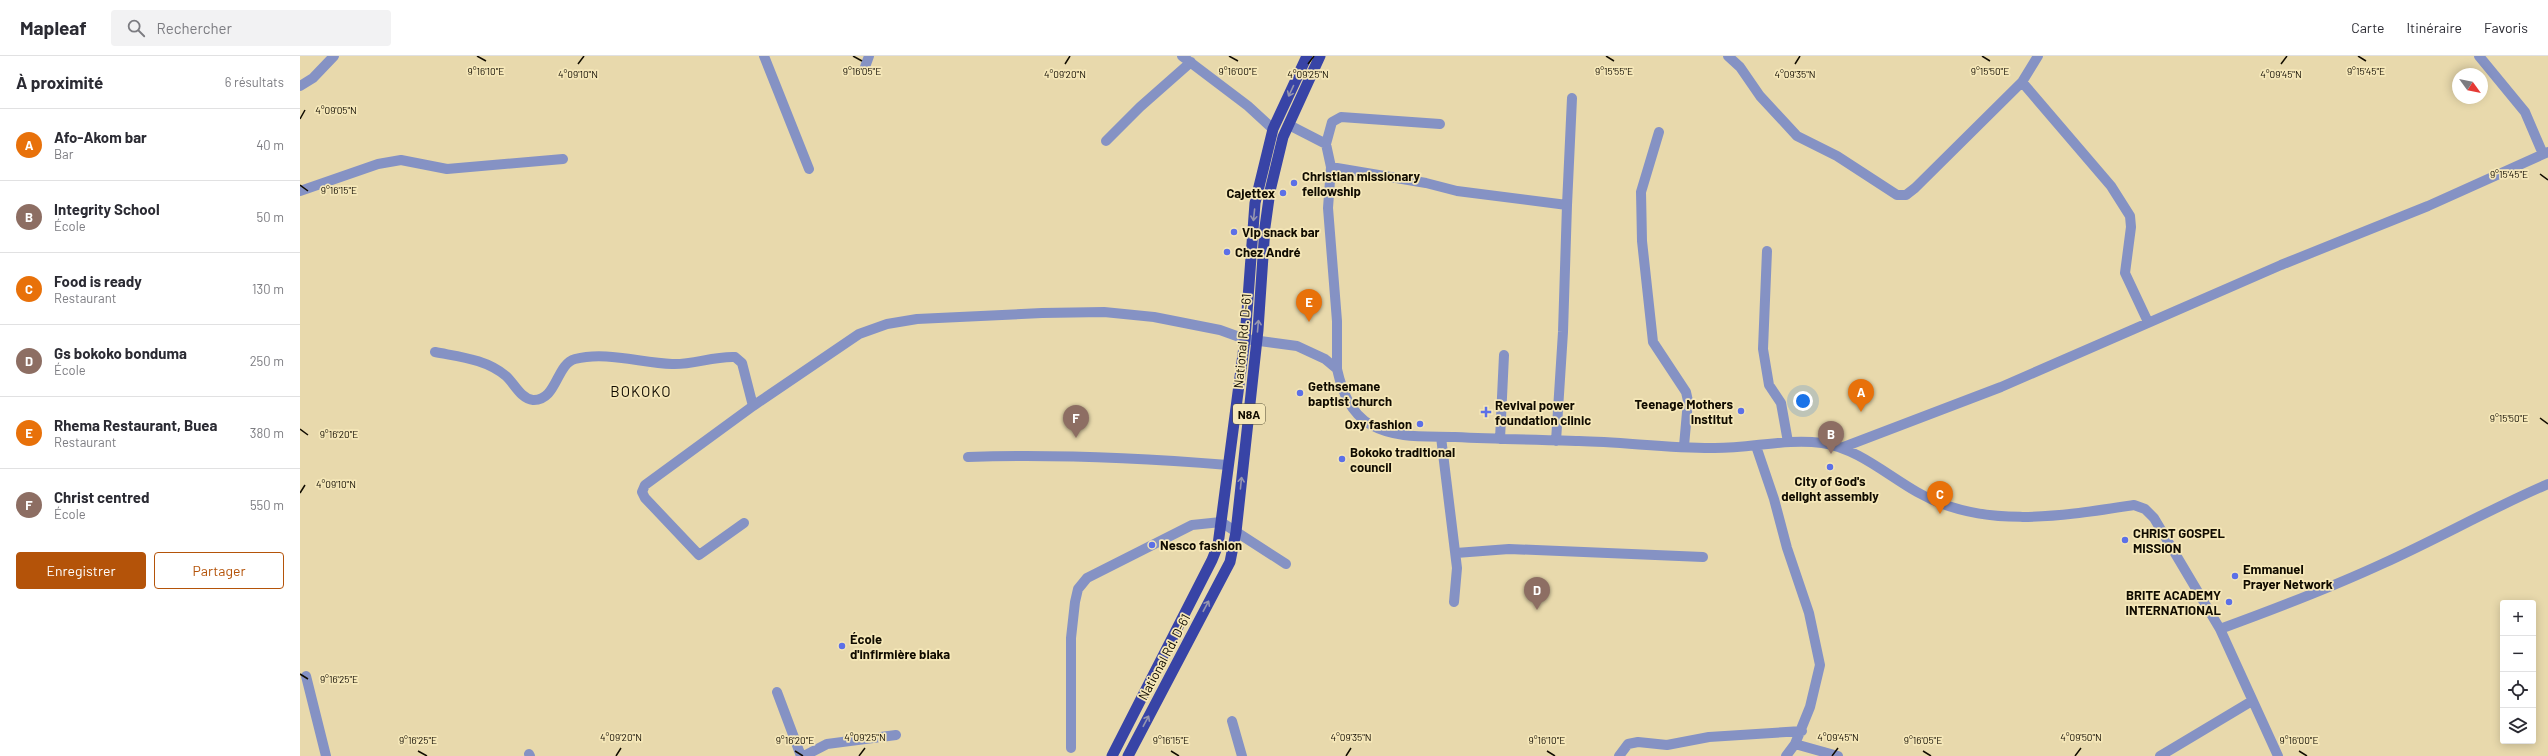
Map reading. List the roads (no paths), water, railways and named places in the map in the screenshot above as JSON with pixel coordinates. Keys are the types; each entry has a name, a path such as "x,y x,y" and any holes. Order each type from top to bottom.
{"highway":[{"name":"National Rd. D-61","path":"1112,756 1212,560 1218,545 1245,339 1255,203 1273,129 1307,56"},
{"name":"National Rd. D-61","path":"1128,756 1230,562 1236,532 1257,342 1265,227 1270,191 1289,125 1320,56"}],"street":[{"path":"300,86 313,78 334,56"},
{"path":"764,56 809,169"},
{"path":"865,67 869,56"},
{"path":"1182,56 1248,106 1273,129"},
{"path":"1728,56 1740,67 1760,96 1798,136 1837,156 1897,195 1906,195 1915,188 2022,82 2038,56"},
{"path":"1841,448 2001,387 2281,265 2428,206 2546,153 2525,112 2479,56"},
{"path":"1106,141 1140,107 1191,62"},
{"path":"2022,82 2111,186 2130,216 2132,227 2125,273 2148,322"},
{"path":"1556,441 1563,332 1572,98"},
{"path":"1440,124 1341,117 1332,122 1326,144 1331,167 1328,208 1337,321 1336,369 1341,388 1360,418 1372,426 1389,433 1441,437 1711,448 1756,446 1788,442 1824,443 1841,448 1865,460 1918,492 1950,508 1973,513 2040,517 2134,505 2144,509 2154,518 2220,629 2278,756"},
{"path":"1289,125 1326,144"},
{"path":"1659,132 1641,192 1642,241 1653,342 1686,392 1688,401 1684,446"},
{"path":"300,191 378,164 401,160 447,169 563,159"},
{"path":"1331,167 1426,182 1476,194 1567,205"},
{"path":"1767,251 1763,350 1769,385 1781,403 1788,442"},
{"path":"744,523 700,555 645,498 642,492 645,485 754,406 859,334 887,324 917,319 1042,313 1104,312 1190,323 1220,330 1257,342 1297,346 1325,360 1336,369"},
{"path":"435,352 486,363 506,376 526,398 533,400 548,393 568,363 573,359 592,357 672,364 717,356 735,356 742,363 754,406"},
{"path":"1500,439 1504,355"},
{"path":"1441,437 1456,553 1457,568 1454,602"},
{"path":"1756,446 1809,613 1820,665 1810,707 1802,731 1786,756"},
{"path":"968,457 1029,454 1135,458 1228,465"},
{"path":"2220,629 2291,603 2384,563 2503,504 2548,484"},
{"path":"1071,748 1072,638 1078,589 1087,578 1192,525 1220,522 1286,564"},
{"path":"1456,553 1508,549 1704,557"},
{"path":"306,676 326,756"},
{"path":"777,692 802,756 827,744 896,735"},
{"path":"2160,756 2252,701"},
{"path":"1232,721 1242,756"},
{"path":"1619,756 1628,744 1638,742 1667,745 1709,737 1802,731"},
{"path":"1795,744 1838,756"}],"place":[{"name":"Christian missionary fellowship","path":"1294,183"},
{"name":"Cajettex","path":"1283,193"},
{"name":"Vip snack bar","path":"1234,232"},
{"name":"Chez André","path":"1227,252"},
{"name":"Rhema Restaurant, Buea","path":"1309,322"},
{"name":"Gethsemane baptist church","path":"1300,393"},
{"name":"Teenage Mothers Institut","path":"1741,411"},
{"name":"Revival power foundation clinic","path":"1486,412"},
{"name":"Afo-Akom bar","path":"1861,412"},
{"name":"Oxy fashion","path":"1420,424"},
{"name":"Christ centred","path":"1076,438"},
{"name":"Integrity School","path":"1831,454"},
{"name":"Bokoko traditional council","path":"1342,459"},
{"name":"City of God's delight assembly","path":"1830,467"},
{"name":"Food is ready","path":"1940,514"},
{"name":"CHRIST GOSPEL MISSION","path":"2125,540"},
{"name":"Nesco fashion","path":"1152,545"},
{"name":"Emmanuel Prayer Network","path":"2235,576"},
{"name":"BRITE ACADEMY INTERNATIONAL","path":"2229,602"},
{"name":"Gs bokoko bonduma","path":"1537,610"},
{"name":"École d'infirmière biaka","path":"842,646"}],"district":[{"name":"BOKOKO","path":"641,391"}]}
